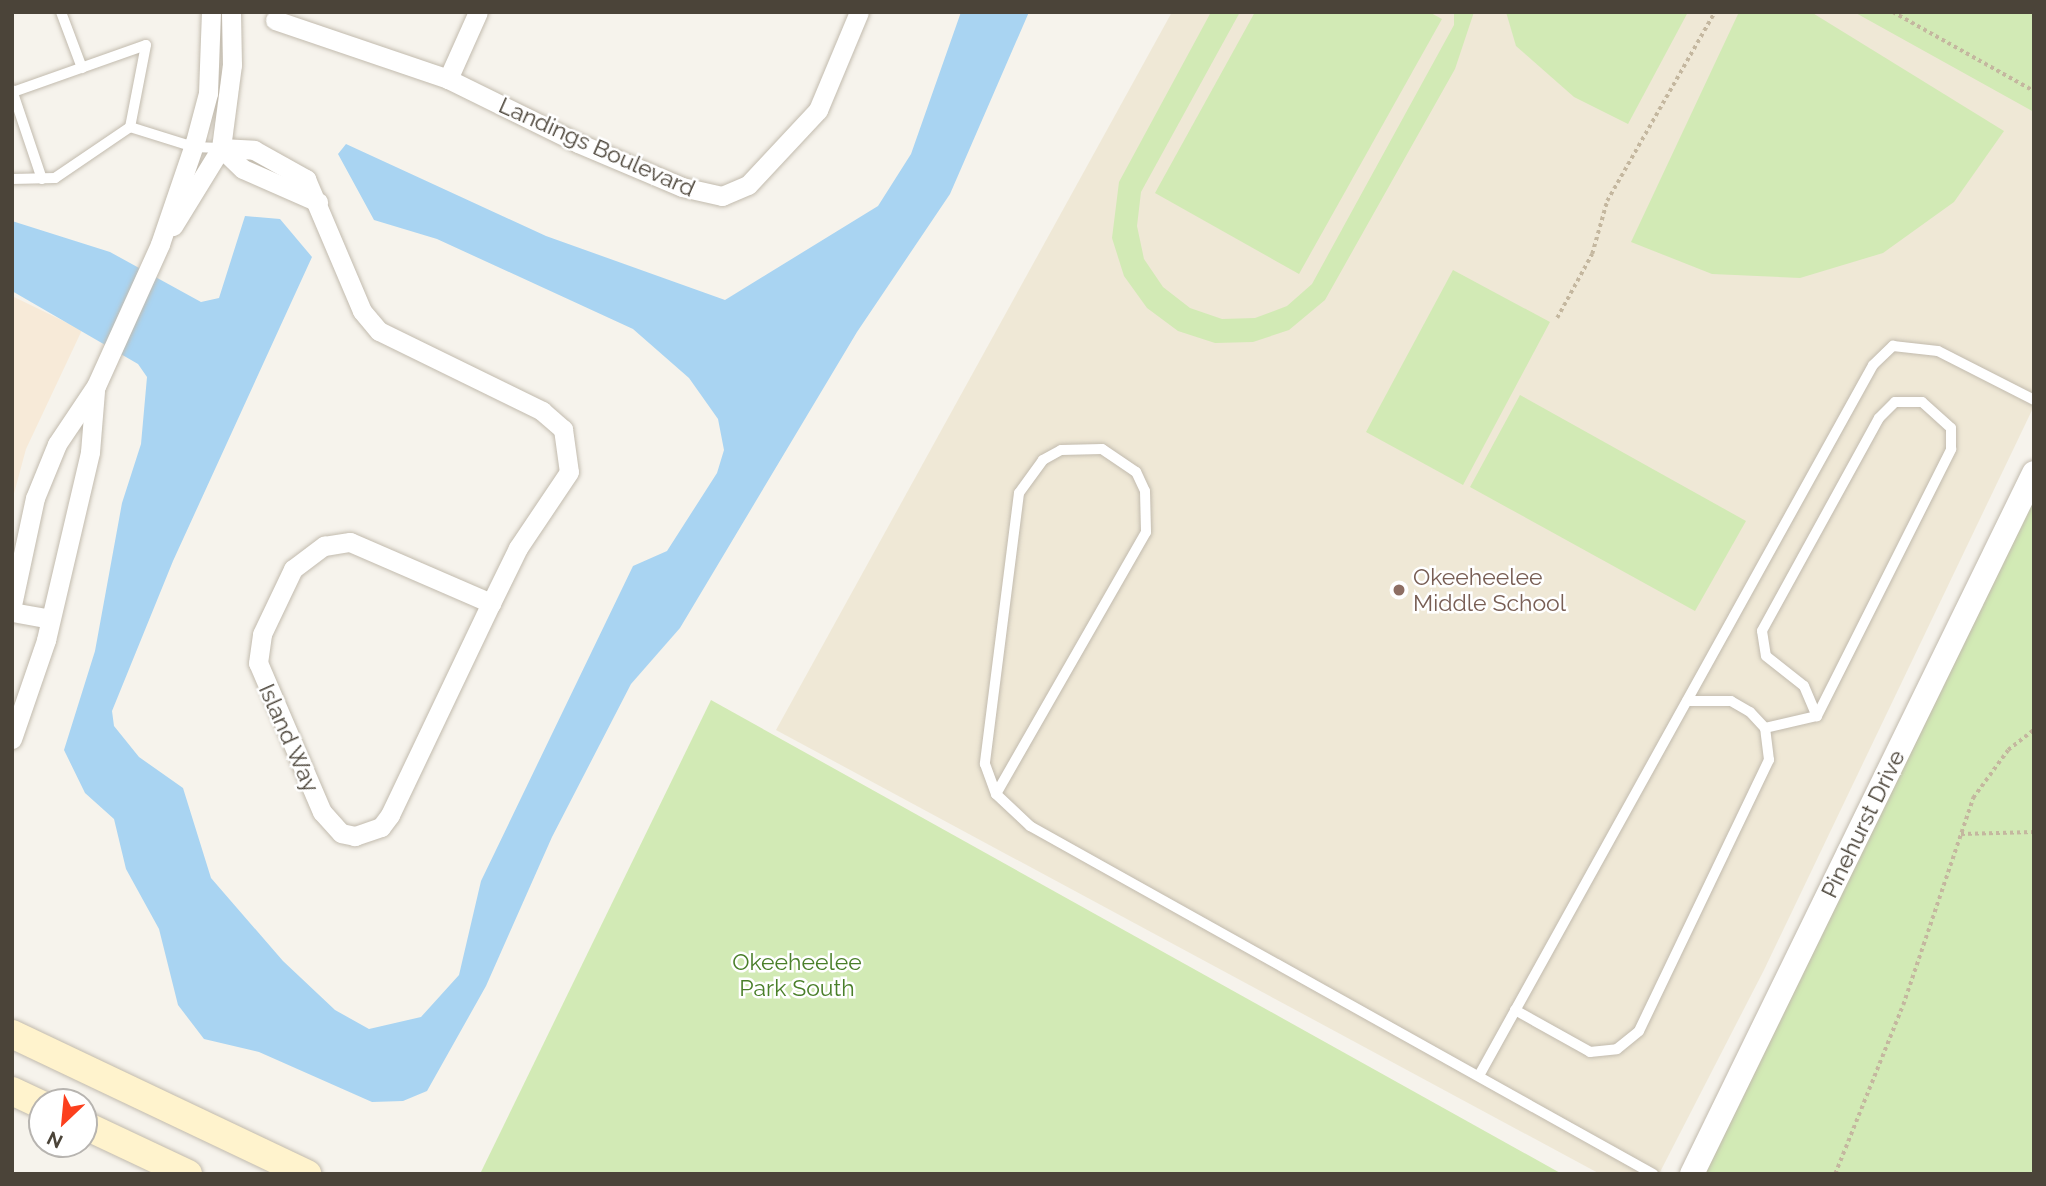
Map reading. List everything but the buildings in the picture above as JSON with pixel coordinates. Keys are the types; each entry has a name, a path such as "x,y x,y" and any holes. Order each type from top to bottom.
{"main road":[{"path":"12,1034 307,1174"},
{"path":"12,1091 28,1098"},
{"path":"98,1132 188,1174"}],"street":[{"path":"12,605 35,498 57,444 96,386 160,244 194,147 208,93 211,12"},
{"path":"160,244 221,148 232,65 230,12"},
{"path":"448,79 478,12"},
{"name":"Landings Boulevard","path":"275,20 448,79 635,168 722,196 748,186 818,110 859,12"},
{"name":"Island Way","path":"221,148 243,169 318,202 362,311 379,331 542,411 563,429 569,472 517,548 491,603 390,815 369,834 341,833 322,812 261,680 262,634 293,569 324,546 363,543 491,603"},
{"path":"12,738 50,619 90,452 96,386"},
{"name":"Pinehurst Drive","path":"1692,1174 2034,473"},
{"path":"12,612 50,619"}],"lane":[{"path":"61,12 82,68"},
{"path":"12,179 42,179 79,164 130,127 146,45 13,91 42,179"},
{"path":"130,127 194,147 221,148"},
{"path":"1481,1072 1873,365 1893,346 1938,351 2034,400"},
{"path":"1895,402 1922,402 1951,428 1951,449 1817,716 1804,686 1766,656 1762,631 1879,418 1895,402"},
{"path":"996,794 1146,531 1146,491 1128,465 1102,449 1082,446 1052,455 1028,475 1019,493 985,764 996,794 1030,826 1481,1072 1653,1174"},
{"path":"1515,1010 1590,1052 1629,1042 1769,760 1765,728 1731,701 1687,701"},
{"path":"1765,728 1817,716"}],"path":[{"path":"1557,318 1592,254 1607,201 1715,12"},
{"path":"1893,12 2034,91"},
{"path":"1835,1174 1903,1005 1973,798 2008,750 2034,730"},
{"path":"1961,834 2034,832"}],"shaded area":[{"name":"Okeeheelee Middle School","path":"1172,12 1858,12 2034,111 2034,406 1764,970 1659,1174 1600,1174 776,730"},
{"path":"12,296 82,330 26,449 12,501"}],"green space":[{"path":"1211,12 1240,12 1141,192 1137,226 1144,259 1163,287 1190,308 1222,319 1255,318 1287,306 1312,284 1454,25 1454,12 1474,12 1455,69 1325,300 1289,330 1253,342 1215,343 1178,331 1147,308 1124,276 1112,238 1119,182"},
{"path":"1255,12 1429,12 1442,19 1299,274 1155,193"},
{"path":"1506,12 1688,12 1628,124 1574,97 1516,46"},
{"path":"1739,12 1811,12 2004,131 1954,202 1883,253 1800,278 1712,274 1631,242"},
{"path":"1854,12 2034,12 2034,112"},
{"path":"1453,270 1550,322 1463,485 1366,432"},
{"path":"1520,395 1746,521 1695,611 1470,487"},
{"path":"2034,459 2034,1174 1683,1174"},
{"name":"Okeeheelee Park South","path":"711,700 1562,1174 480,1174"}],"water":[{"path":"961,12 1029,12 950,194 857,332 680,628 631,684 552,837 486,986 427,1091 403,1101 372,1102 259,1052 204,1039 178,1005 159,929 126,869 114,819 85,793 64,750 95,651 122,503 141,444 147,377 138,364 12,291 12,221 110,252 201,302 219,298 245,216 280,219 312,257 173,561 112,711 114,726 139,757 183,788 211,878 283,961 335,1010 369,1029 421,1017 459,975 481,881 633,566 667,551 717,473 724,450 718,419 689,378 633,329 437,239 374,220 338,154 346,144 546,236 725,300 878,206 911,154"}],"place":[{"name":"Okeeheelee Middle School","path":"1399,590"}]}
